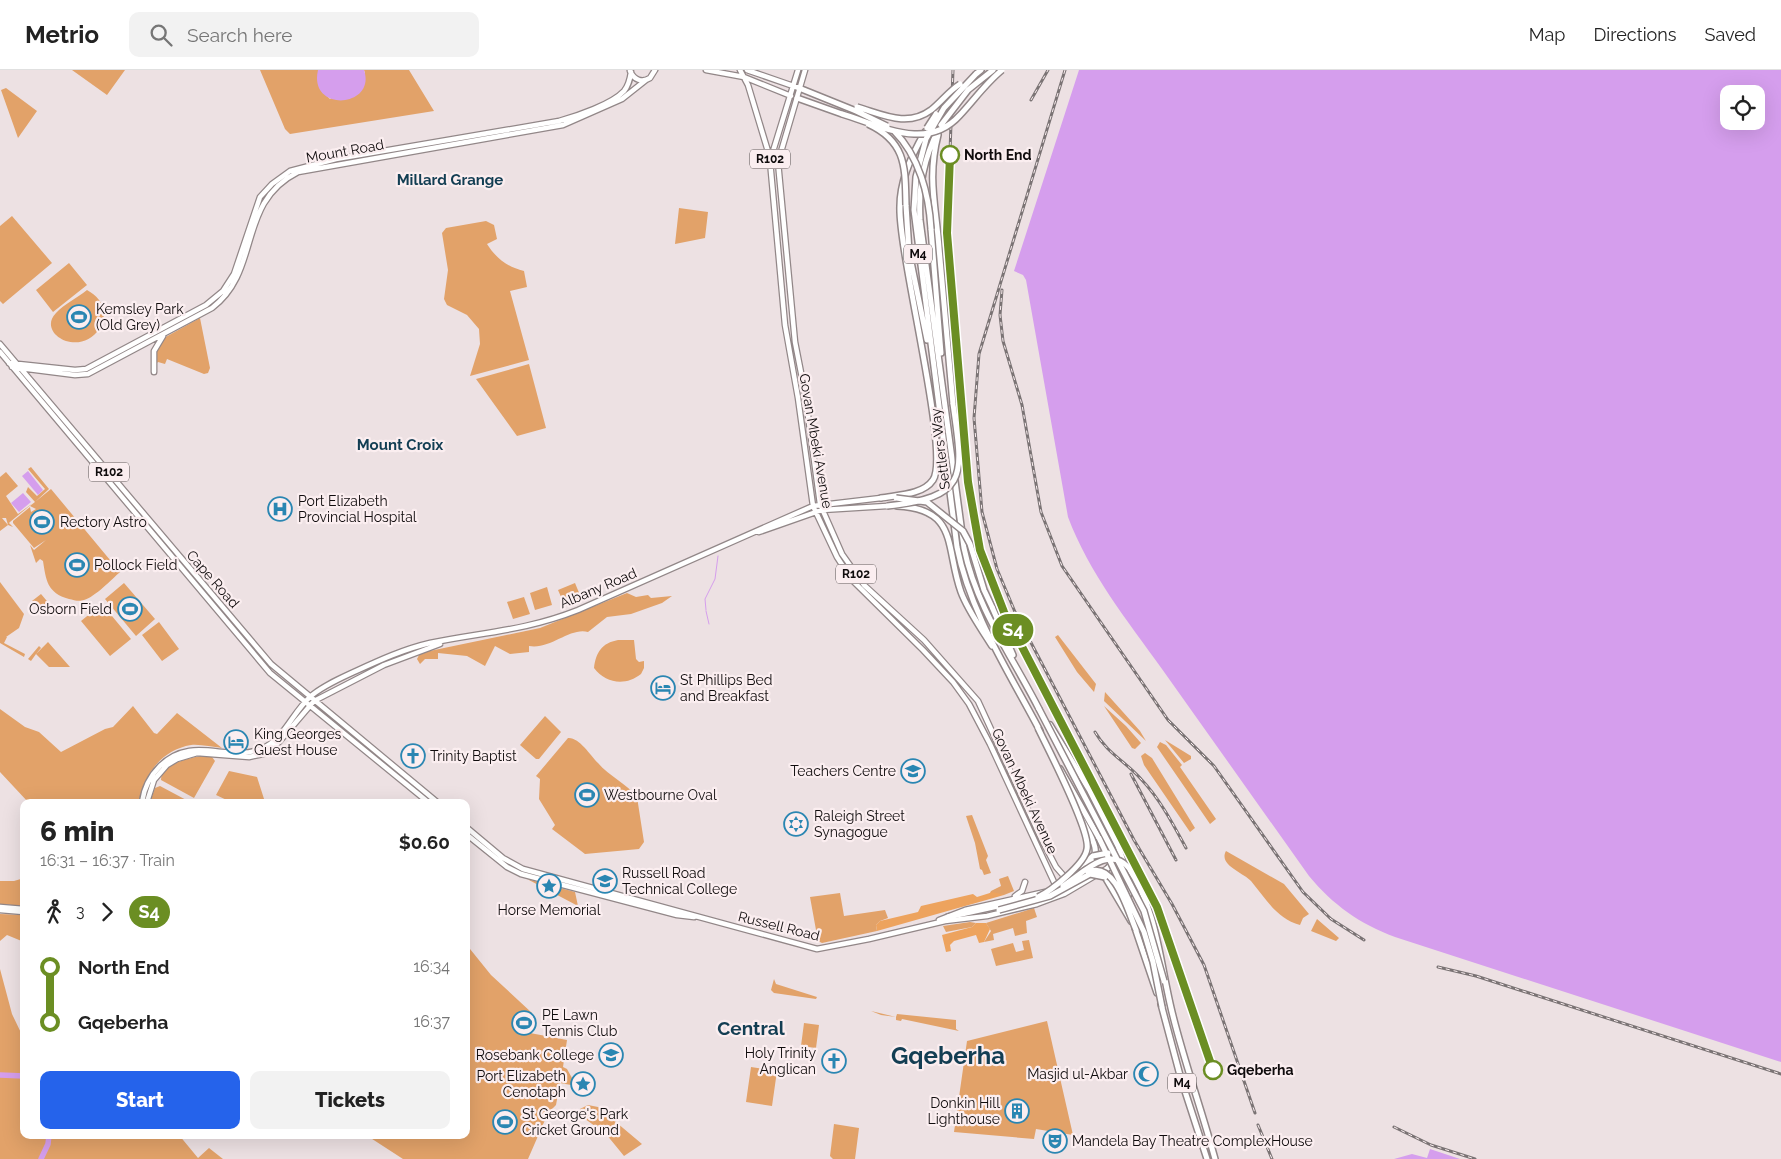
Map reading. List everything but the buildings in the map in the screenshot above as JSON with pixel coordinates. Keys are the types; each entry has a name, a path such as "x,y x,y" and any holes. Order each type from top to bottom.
{"highway":[{"path":"887,506 924,501 940,493 954,480 960,459 953,404 938,230 931,179 932,141 941,125 968,90 993,70"},
{"path":"797,98 842,114 910,134 933,134 954,121 1002,70"},
{"path":"799,88 857,109 895,118 916,118 930,110 960,84 978,72"},
{"name":"Settlers Way","path":"978,72 944,108 922,172 920,220 936,343 942,368 960,520 969,570 994,626 1144,910 1215,1159"},
{"path":"896,497 924,488 937,474 938,464 932,412 905,256 900,206 907,170 927,128 960,84"},
{"path":"857,109 884,123 902,140 928,194 942,368"},
{"path":"842,114 881,131 895,143 903,164 909,252 934,370"},
{"name":"Settlers Way","path":"932,141 916,177 914,210 959,560 974,602 1015,684 1134,908 1153,962 1162,1007 1181,1079 1207,1159"},
{"path":"881,498 896,497 926,502 963,531 970,544 984,590 1021,674"},
{"path":"887,506 917,508 936,517 946,531 953,566 968,607 1015,684"},
{"path":"1041,712 1079,771 1115,839 1123,857 1129,894"},
{"path":"1036,896 1053,888 1083,859 1087,852 1086,836 1038,728"},
{"path":"1068,794 1096,851 1092,863 1077,871"},
{"path":"1108,868 1116,860 1118,846"},
{"path":"1061,888 1090,858 1104,853 1120,857 1128,867 1151,916 1161,957 1164,981"},
{"path":"998,908 1056,890 1106,858 1118,859 1128,867"},
{"path":"1061,888 1087,873 1100,870 1111,876 1136,930 1162,1007"},
{"path":"950,918 1050,896 1088,876 1096,874 1105,877 1110,882 1136,930"}],"main road":[{"path":"706,70 746,78 797,98"},
{"path":"740,70 746,78"},
{"path":"770,159 746,78 746,70 799,88"},
{"name":"Govan Mbeki Avenue","path":"798,70 770,159 786,332 815,512 837,557 852,580 935,662 969,704 1061,888"},
{"name":"Govan Mbeki Avenue","path":"805,70 778,162 795,342 805,393 821,507 842,554 864,585 924,640 978,702 1042,840 1063,875 1061,888"},
{"path":"630,71 638,80 646,80"},
{"name":"Mount Road","path":"553,125 619,95 628,86 630,71"},
{"name":"Mount Road","path":"11,365 16,362 76,370 97,365 202,308 217,297 236,269 260,197 282,176 310,164 578,120 635,91 656,71"},
{"name":"Mount Road","path":"11,365 58,373 88,374 212,308 227,294 241,270 261,206 285,179 306,170 416,148"},
{"path":"154,372 154,351 165,333"},
{"name":"Cape Road","path":"0,344 271,664 433,799"},
{"name":"Cape Road","path":"0,352 267,669 305,703 424,799"},
{"name":"Albany Road","path":"755,532 815,512 821,507 881,498"},
{"name":"Albany Road","path":"152,779 170,757 187,750 247,752 264,748 284,731 310,697 354,672 394,654 432,642 444,642 527,627 557,618 814,506 887,506"},
{"name":"Albany Road","path":"152,779 167,765 197,753 248,756 263,754 279,742 314,701 384,665 444,642"},
{"path":"310,697 310,706"},
{"path":"143,799 152,779"},
{"path":"148,799 152,779"},
{"path":"470,830 517,867 582,888"},
{"path":"470,837 509,868 536,878 582,888"},
{"path":"1061,888 1108,868"},
{"path":"1007,899 1021,892 1026,882"},
{"name":"Russell Road","path":"582,888 684,917 696,917 817,949 915,928 1007,899 1036,896 1061,888"},
{"name":"Russell Road","path":"950,918 996,914 1037,904 1061,888"},
{"path":"0,909 20,910"}],"shaded area":[{"path":"72,70 125,70 107,95"},
{"path":"260,70 318,70 320,89 330,99 365,73 364,70 409,70 434,111 290,134 285,129"},
{"path":"318,70 364,70 365,83 361,92 353,98 332,99 323,93 318,84"},
{"path":"1079,70 1781,70 1781,1062 1395,937 1370,926 1348,913 1318,886 1122,614 1098,577 1077,538 1068,517 1026,280 1023,275 1014,271"},
{"path":"6,88 37,111 18,138 1,90"},
{"path":"679,208 708,212 705,238 675,244"},
{"path":"12,216 52,263 3,304 0,301 0,226"},
{"path":"486,221 494,225 497,239 487,244 490,249 507,264 524,271 527,287 510,291 529,360 470,376 480,344 479,329 467,315 447,305 444,299 448,270 442,233 446,228"},
{"path":"69,263 87,285 53,312 36,290"},
{"name":"Kemsley Park (Old Grey)","path":"87,290 97,297 101,303 104,316 101,326 92,337 82,342 63,340 56,335 51,321 59,310"},
{"path":"200,318 210,368 208,373 204,374 167,359 165,364 158,362 155,365 156,348 162,339"},
{"path":"529,364 546,428 517,436 476,379"},
{"path":"31,467 49,489 35,502 26,492 28,487 37,496 45,489 28,469"},
{"path":"28,471 43,490 38,495 22,476"},
{"path":"6,472 18,486 6,496 18,514 33,503 9,523 13,527 8,525 0,531 0,477"},
{"path":"51,489 120,572 98,592 82,601 69,599 52,589 47,580 43,561 40,559 36,563 30,545 34,550 46,540 34,548 13,523 30,507 31,512 36,509 30,506"},
{"path":"23,493 31,502 19,512 11,503"},
{"path":"0,582 24,614 19,628 6,637 4,643 25,654 24,657 0,643"},
{"name":"Osborn Field","path":"124,583 155,619 136,636 105,599"},
{"path":"575,583 582,600 565,606 558,590"},
{"path":"547,587 552,605 535,610 530,593"},
{"path":"627,593 636,597 648,595 651,598 672,596 662,603 631,614 607,617 588,632 574,633 545,645 529,646 529,652 510,654 495,646 485,666 467,656 438,653 438,659 425,659 420,664 417,659 420,653 540,628"},
{"path":"41,594 52,607 43,614 32,601"},
{"path":"524,597 530,614 513,619 507,602"},
{"path":"102,604 131,639 110,656 81,621"},
{"path":"159,622 179,649 162,661 142,635"},
{"path":"1058,635 1096,684 1094,692 1077,672 1055,637"},
{"path":"618,640 634,640 636,659 639,662 644,661 644,668 641,674 623,682 610,680 594,668 596,657 601,649 608,643"},
{"path":"48,642 70,667 49,667 36,654"},
{"path":"39,646 41,648 31,661 28,659"},
{"path":"1105,692 1140,731 1146,741 1104,701"},
{"path":"133,706 154,733 157,734 177,713 222,748 191,745 171,752 150,773 140,799 25,799 0,772 0,709 25,727 39,732 61,752 105,729 113,727"},
{"path":"1104,706 1141,743 1135,749 1132,748"},
{"path":"545,716 561,732 539,759 536,759 520,745"},
{"name":"Westbourne Oval","path":"568,738 572,738 580,743 602,768 637,797 644,842 639,849 585,854 552,829 555,825 539,799 540,779 536,776"},
{"path":"1165,740 1191,756 1191,759 1184,763"},
{"path":"1160,742 1166,745 1182,765 1180,767 1216,819 1210,824 1157,747"},
{"path":"1145,753 1152,758 1195,828 1190,832 1144,765 1141,756"},
{"path":"200,756 212,757 215,761 194,798 161,780 162,774 170,766"},
{"path":"229,771 257,777 264,799 225,799 216,795"},
{"path":"160,786 184,799 151,799 155,788"},
{"path":"972,815 988,856 986,860 991,873 984,875 980,869 975,843 966,816"},
{"path":"1226,851 1284,884 1309,914 1303,918 1300,925 1278,913 1248,878 1229,865 1224,856"},
{"path":"1008,876 1014,891 1004,895 989,895 991,891 1001,886 999,879"},
{"path":"20,879 20,906 0,904 0,881"},
{"path":"527,879 575,892 578,906"},
{"path":"993,892 1004,895 877,931 876,925 880,921 918,912 921,906 973,894 977,897"},
{"path":"840,893 844,916 885,910 888,918 876,925 877,931 822,943 818,941 810,897"},
{"path":"1034,908 1037,917 1026,921 1027,933 1015,936 1013,928 993,934 994,940 984,942 991,931 986,923"},
{"path":"0,914 20,915 20,940 7,935 0,941"},
{"path":"1317,919 1339,938 1336,941 1311,931"},
{"path":"970,922 976,923 972,927 946,932 943,926"},
{"path":"976,923 986,923 990,929 984,942 979,943 976,935 954,941 950,945 951,951 946,952 942,935 972,927"},
{"path":"1029,940 1033,958 996,966 991,949 1013,943 1016,952 1024,950 1022,941"},
{"path":"470,949 491,975 532,1013 530,1033 567,1040 563,1067 567,1069 572,1078 571,1085 560,1083 556,1105 544,1117 545,1120 528,1159 403,1159 372,1139 470,1139"},
{"path":"0,969 12,1014 20,1031 20,1139 182,1139 198,1158 209,1148 223,1159 0,1159"},
{"path":"774,979 776,984 817,997 816,999 774,993 771,990"},
{"path":"871,1011 896,1017 881,1015"},
{"path":"897,1014 956,1020 956,1029 959,1031 902,1019 901,1021 896,1020"},
{"path":"1047,1021 1073,1135 1036,1129 1034,1139 954,1132 967,1041"},
{"path":"804,1023 819,1025 816,1048 801,1046"},
{"path":"751,1067 777,1071 772,1106 746,1102"},
{"path":"588,1105 598,1107 642,1144 624,1156 606,1134 581,1116 580,1109"},
{"path":"834,1124 859,1128 855,1159 833,1159 830,1156"},
{"path":"1430,1149 1460,1159 1394,1159 1412,1154 1427,1158"}],"waterway":[{"path":"706,610 705,599 715,579 718,556"},
{"path":"706,611 709,624"},
{"path":"0,1075 20,1076"},
{"path":"41,1159 49,1139"}],"railway":[{"path":"953,70 947,233 968,482 976,537 985,569 1004,612 1157,907 1213,1070"},
{"path":"1031,100 1048,70"},
{"path":"1065,70 979,354 974,418 982,512 997,569 1015,612 1134,840 1172,904 1204,965 1255,1113"},
{"path":"1002,290 1000,315 1003,341 1022,405 1041,512 1062,566 1168,720 1214,766 1303,892 1331,919 1364,940"},
{"path":"1095,732 1105,746 1148,787 1166,812 1186,848"},
{"path":"1131,774 1176,860"},
{"path":"1438,967 1476,976 1781,1074"},
{"path":"1258,1125 1272,1159"},
{"path":"1394,1127 1431,1145 1475,1159"}],"train":[{"name":"S4","path":"950,155 947,233 950,249 968,482 976,537 990,581 1004,612 1157,907 1213,1070"}],"place":[{"name":"North End","path":"950,155"},
{"name":"Kemsley Park (Old Grey)","path":"79,317"},
{"name":"Port Elizabeth Provincial Hospital","path":"280,509"},
{"name":"Rectory Astro","path":"42,522"},
{"name":"Pollock Field","path":"77,565"},
{"name":"Osborn Field","path":"130,609"},
{"name":"St Phillips Bed and Breakfast","path":"663,688"},
{"name":"King Georges Guest House","path":"236,742"},
{"name":"Trinity Baptist","path":"413,756"},
{"name":"Teachers Centre","path":"913,771"},
{"name":"Westbourne Oval","path":"587,795"},
{"name":"Raleigh Street Synagogue","path":"796,824"},
{"name":"Russell Road Technical College","path":"605,881"},
{"name":"Horse Memorial","path":"549,886"},
{"name":"PE Lawn Tennis Club","path":"524,1023"},
{"name":"Rosebank College","path":"611,1055"},
{"name":"Holy Trinity Anglican","path":"834,1061"},
{"name":"Gqeberha","path":"1213,1070"},
{"name":"Masjid ul-Akbar","path":"1146,1074"},
{"name":"Port Elizabeth Cenotaph","path":"583,1084"},
{"name":"Donkin Hill Lighthouse","path":"1017,1111"},
{"name":"St George's Park Cricket Ground","path":"505,1122"},
{"name":"Mandela Bay Theatre ComplexHouse","path":"1055,1141"}],"district":[{"name":"Millard Grange","path":"450,180"},
{"name":"Mount Croix","path":"400,445"},
{"name":"Central","path":"751,1028"},
{"name":"Gqeberha","path":"948,1056"}]}
